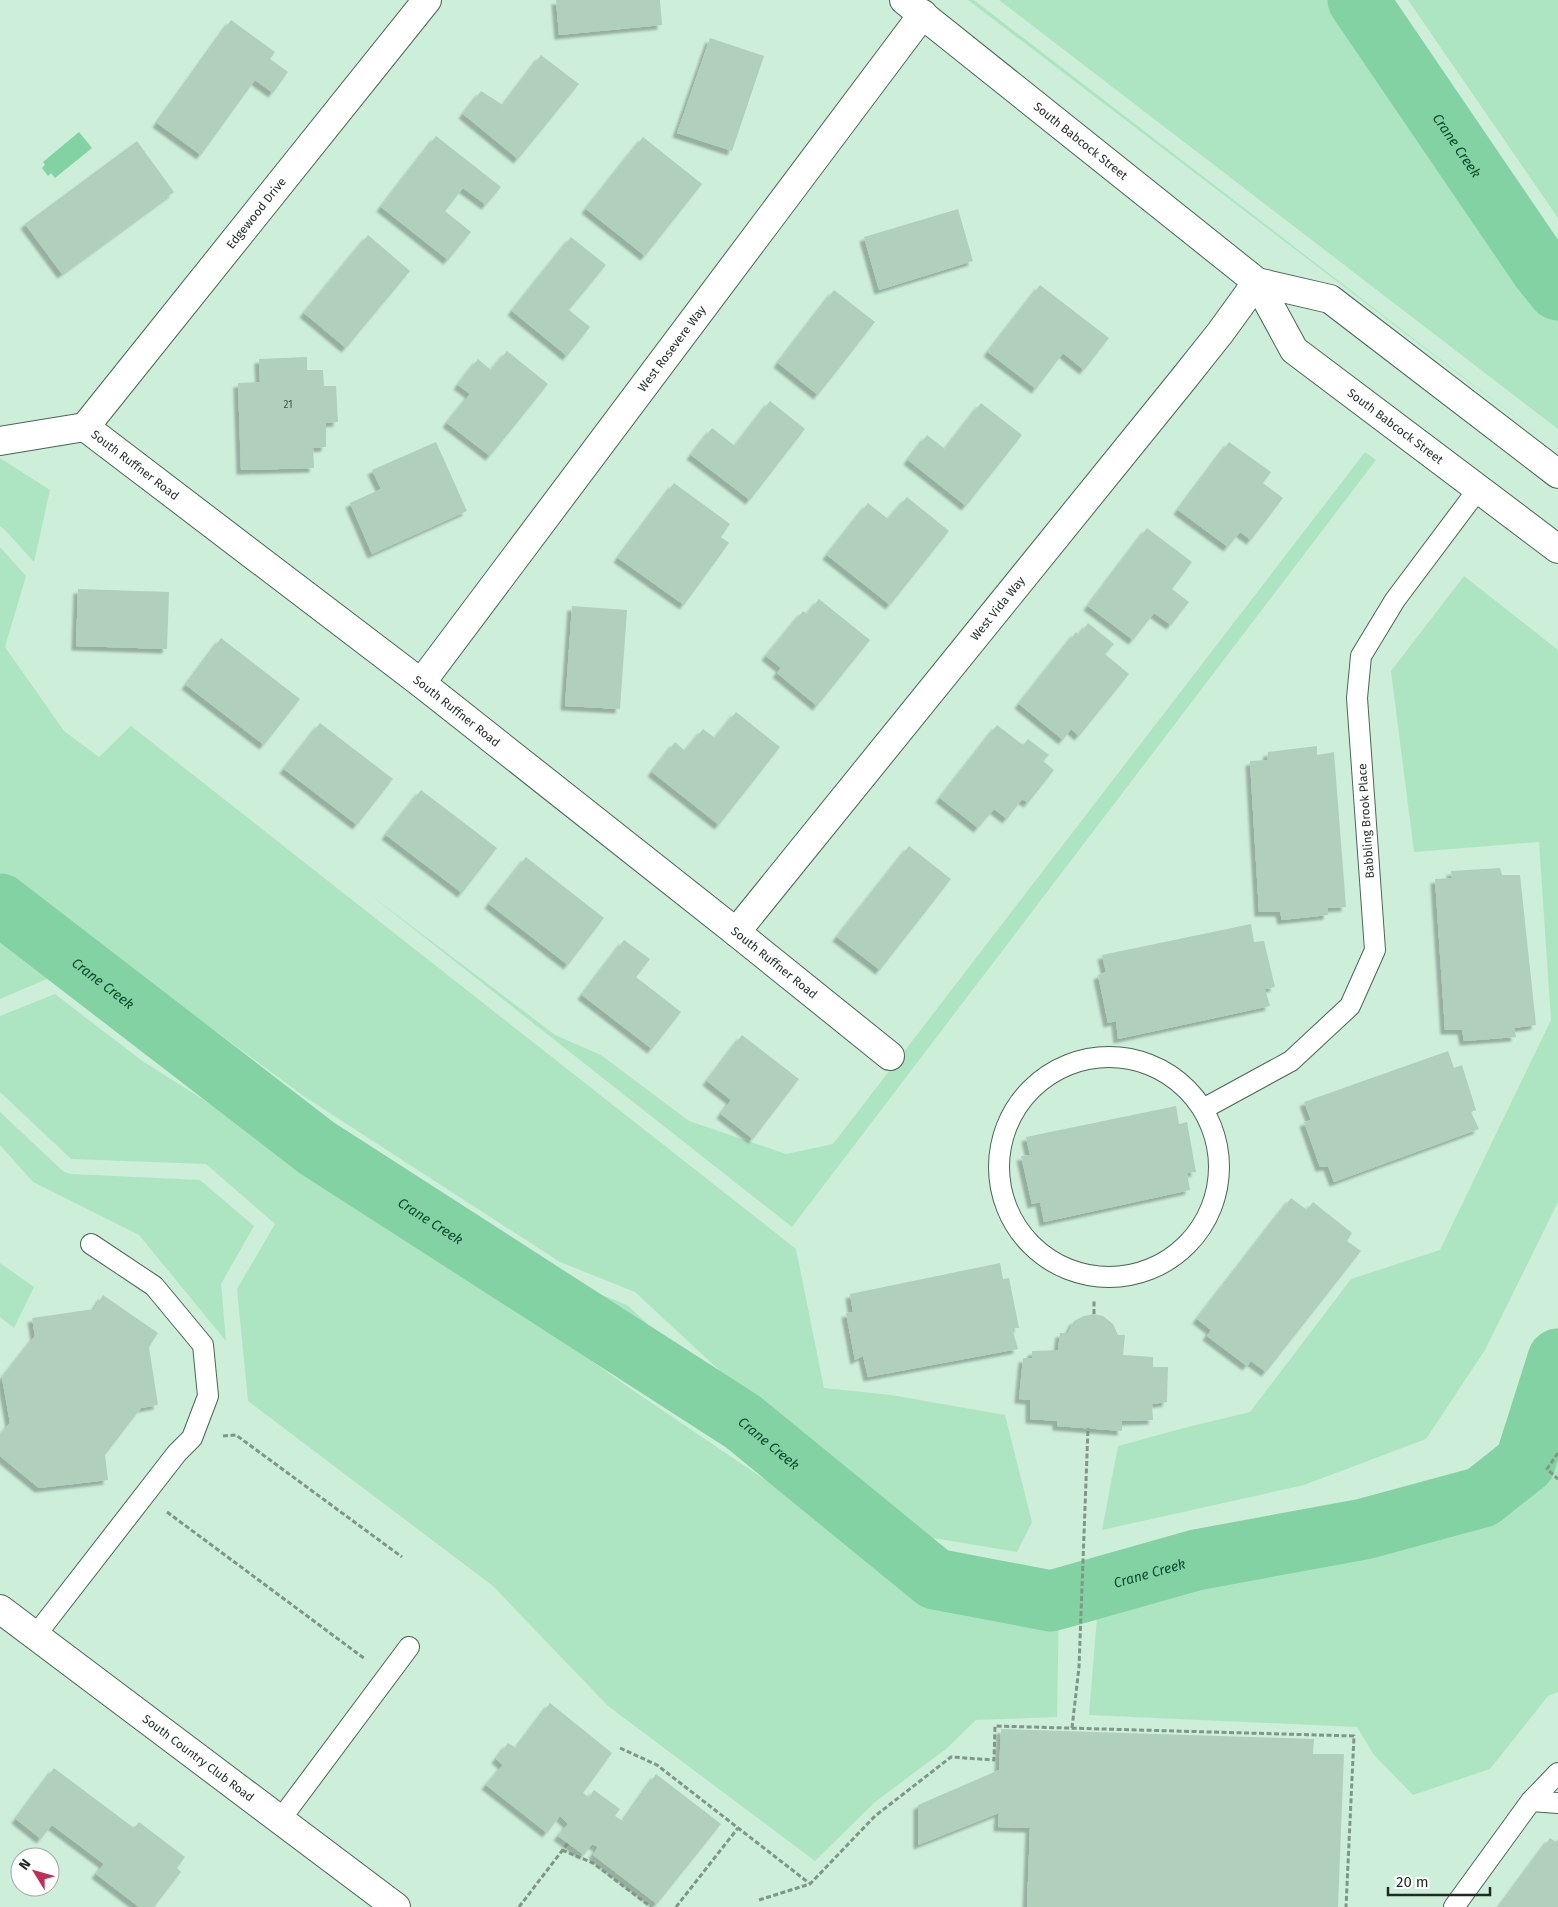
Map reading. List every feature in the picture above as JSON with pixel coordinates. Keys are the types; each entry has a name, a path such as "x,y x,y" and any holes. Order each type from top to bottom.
{"street":[{"name":"Edgewood Drive","path":"86,428 428,0"},
{"name":"South Babcock Street","path":"913,7 1257,282 1294,350 1558,549"},
{"name":"West Rosevere Way","path":"421,682 913,7"},
{"name":"South Babcock Street","path":"1257,282 1330,299 1558,474"},
{"name":"West Vida Way","path":"736,932 1186,375 1257,282"},
{"name":"South Ruffner Road","path":"0,440 86,428 421,682 890,1056"},
{"name":"South Country Club Road","path":"0,1609 396,1907"}],"lane":[{"name":"Babbling Brook Place","path":"1203,1109 1292,1061 1350,1006 1375,950 1357,698 1361,656 1395,600 1478,488"},
{"path":"1117,1056 1151,1064 1180,1082 1203,1109 1217,1144 1218,1182 1215,1192 1206,1219 1183,1249 1150,1270 1112,1278 1074,1272 1041,1255 1015,1226 1001,1195 998,1160 1006,1126 1024,1096 1051,1073 1082,1059 1117,1056"},
{"path":"36,1636 177,1453 192,1438 208,1396 203,1345 154,1286 91,1244"},
{"path":"280,1820 409,1647"},
{"path":"1454,1907 1531,1801 1558,1772"},
{"path":"1531,1801 1558,1803"}],"path":[{"path":"1094,1299 1094,1314"},
{"path":"1072,1728 1079,1667 1088,1428"},
{"path":"192,1438 236,1435 402,1557"},
{"path":"1558,1453 1547,1469 1558,1479"},
{"path":"162,1508 371,1664"},
{"path":"759,1900 810,1884 875,1816 951,1756 994,1760 995,1726 1354,1736 1346,1907"},
{"path":"620,1748 657,1765 810,1884"},
{"path":"676,1907 738,1828"},
{"path":"519,1907 568,1843"},
{"path":"562,1850 593,1863 651,1907"}],"shaded area":[{"path":"968,0 974,0 1558,450"},
{"path":"999,0 1336,0 1509,256 1558,313 1558,429"},
{"path":"1354,0 1390,0 1558,245 1558,290 1522,248"},
{"path":"1408,0 1558,0 1558,218"},
{"path":"79,132 92,148 55,178 51,173 48,176 42,168 45,165 43,162"},
{"path":"1365,452 1376,460 792,1227 368,893 555,1035 601,1055 689,1121 786,1154 833,1144"},
{"path":"0,458 50,490 34,562 0,526"},
{"path":"0,547 26,576 5,647 64,731 99,757 131,726 796,1249 824,1388 891,1395 1005,1415 1032,1522 1017,1552 927,1537 787,1433 635,1292 560,1262 305,1097 0,873"},
{"path":"1464,576 1558,650 1558,1202 1485,1350 1426,1439 1304,1485 1102,1530 1118,1446 1250,1412 1351,1279 1440,1250 1551,1020 1539,842 1414,852 1391,671"},
{"path":"0,892 296,1109 551,1274 627,1305 689,1362 665,1393 485,1267 330,1162 149,1047 58,979 47,979 0,999"},
{"path":"55,994 141,1060 322,1175 477,1279 631,1389 813,1512 918,1588 993,1603 1059,1607 1057,1717 976,1720 946,1749 875,1802 815,1861 608,1706 493,1586 248,1401 237,1289 275,1224 206,1164 71,1159 0,1092 0,1016"},
{"path":"0,1112 64,1172 72,1174 200,1180 254,1226 221,1284 226,1341 139,1235 33,1182 0,1145"},
{"path":"0,1263 34,1287 14,1328 0,1317"},
{"path":"1558,1359 1558,1692 1548,1696 1490,1769 1413,1795 1374,1755 1357,1727 1089,1715 1098,1605 1479,1524 1542,1481 1525,1463"}],"building":[{"path":"556,0 660,0 662,25 559,35"},
{"path":"231,20 275,52 270,59 288,72 273,93 255,80 201,155 157,123"},
{"path":"710,38 764,56 732,151 677,133"},
{"path":"541,55 579,84 518,159 463,114 481,91 503,105"},
{"path":"436,136 501,187 486,205 463,188 445,211 471,232 448,260 381,207"},
{"path":"643,137 702,184 645,256 586,209"},
{"path":"137,141 174,192 62,274 25,224"},
{"path":"958,209 973,261 879,290 864,237"},
{"path":"368,235 410,271 346,348 304,313"},
{"path":"571,237 606,265 569,310 590,327 567,356 512,311"},
{"path":"1040,285 1109,338 1084,370 1063,353 1036,389 988,352"},
{"path":"834,290 875,322 818,395 778,363"},
{"path":"507,351 548,384 490,456 447,423 470,394 458,385 478,359 491,370"},
{"path":"307,357 307,370 323,370 324,386 336,386 338,422 326,423 326,447 313,448 314,468 241,470 238,383 260,382 259,359"},
{"path":"770,401 805,429 750,500 691,455 712,428 735,446"},
{"path":"981,403 1022,435 966,506 908,460 927,435 945,449"},
{"path":"436,442 467,511 372,554 350,503 381,489 372,470"},
{"path":"1229,442 1271,472 1263,483 1283,498 1251,540 1240,532 1228,547 1178,510"},
{"path":"674,483 730,524 721,537 729,543 684,605 618,558"},
{"path":"907,497 949,531 890,605 827,555 868,503 888,519"},
{"path":"1147,528 1192,562 1172,589 1189,602 1171,625 1154,613 1133,640 1088,606"},
{"path":"78,589 169,592 167,649 76,646"},
{"path":"819,599 870,640 817,706 777,673 781,668 766,656 803,611 807,614"},
{"path":"572,606 627,610 620,709 565,706"},
{"path":"1088,623 1114,644 1105,654 1129,674 1079,736 1071,729 1063,740 1019,704 1076,632 1079,635"},
{"path":"221,638 300,699 264,745 186,685"},
{"path":"736,712 780,747 719,825 652,772 675,742 685,751 703,729 715,738"},
{"path":"320,723 393,779 357,825 284,769"},
{"path":"997,725 1023,745 1028,739 1049,755 1043,761 1054,770 1028,803 1022,799 1007,819 994,809 978,828 940,798"},
{"path":"1317,746 1317,755 1334,752 1346,907 1328,908 1328,915 1282,920 1280,912 1259,912 1250,761 1267,760 1268,752"},
{"path":"421,790 497,848 462,893 386,835"},
{"path":"909,846 951,879 880,970 837,937"},
{"path":"526,857 604,918 568,965 489,904"},
{"path":"1500,868 1502,875 1520,875 1536,1025 1514,1028 1516,1037 1464,1041 1462,1030 1445,1030 1435,879 1452,878 1451,871"},
{"path":"1251,924 1254,942 1264,941 1275,987 1265,989 1270,1006 1118,1039 1116,1021 1108,1023 1098,975 1106,972 1102,955"},
{"path":"624,940 650,959 636,977 681,1012 652,1049 582,995"},
{"path":"742,1035 799,1079 753,1139 721,1114 731,1100 707,1081"},
{"path":"1448,1051 1454,1068 1462,1065 1476,1110 1471,1112 1479,1129 1334,1182 1328,1166 1320,1167 1304,1122 1311,1120 1304,1102"},
{"path":"1176,1106 1179,1124 1187,1122 1196,1172 1187,1173 1190,1190 1044,1222 1040,1202 1032,1204 1021,1156 1030,1155 1026,1137"},
{"path":"1291,1198 1307,1210 1313,1202 1352,1233 1347,1241 1361,1251 1266,1372 1251,1361 1247,1366 1207,1336 1211,1330 1197,1319"},
{"path":"1000,1263 1003,1279 1009,1278 1019,1328 1012,1328 1018,1349 868,1377 863,1356 855,1360 846,1313 853,1312 850,1294"},
{"path":"103,1295 158,1333 149,1347 158,1405 141,1408 105,1455 108,1480 39,1488 0,1456 0,1435 10,1423 2,1378 35,1336 32,1318 94,1309"},
{"path":"1094,1314 1103,1316 1113,1324 1118,1335 1125,1335 1123,1355 1153,1357 1153,1367 1168,1367 1167,1402 1152,1404 1153,1420 1122,1421 1122,1431 1057,1426 1057,1421 1030,1419 1030,1400 1019,1399 1023,1358 1032,1358 1032,1351 1058,1350 1060,1333 1068,1333 1074,1321"},
{"path":"550,1703 612,1753 583,1793 589,1797 594,1790 620,1809 615,1816 623,1821 656,1774 721,1824 657,1904 593,1855 598,1847 592,1844 584,1855 558,1836 568,1824 560,1816 547,1833 486,1785 503,1765 496,1759 508,1743 516,1748"},
{"path":"1001,1729 1314,1739 1313,1754 1344,1754 1338,1907 1027,1907 1030,1828 998,1827 999,1813 918,1845 918,1805 999,1770"},
{"path":"54,1768 134,1828 139,1822 185,1857 177,1868 181,1872 154,1907 139,1907 96,1874 104,1864 52,1825 41,1839 16,1819"},
{"path":"1550,1838 1556,1842 1558,1839 1558,1907 1499,1907"}],"waterway":[{"name":"Crane Creek","path":"1358,0 1541,269 1558,290"},
{"name":"Crane Creek","path":"0,904 317,1148 743,1422 935,1579 1051,1601 1196,1560 1364,1529 1482,1497 1525,1463 1558,1359"}]}
